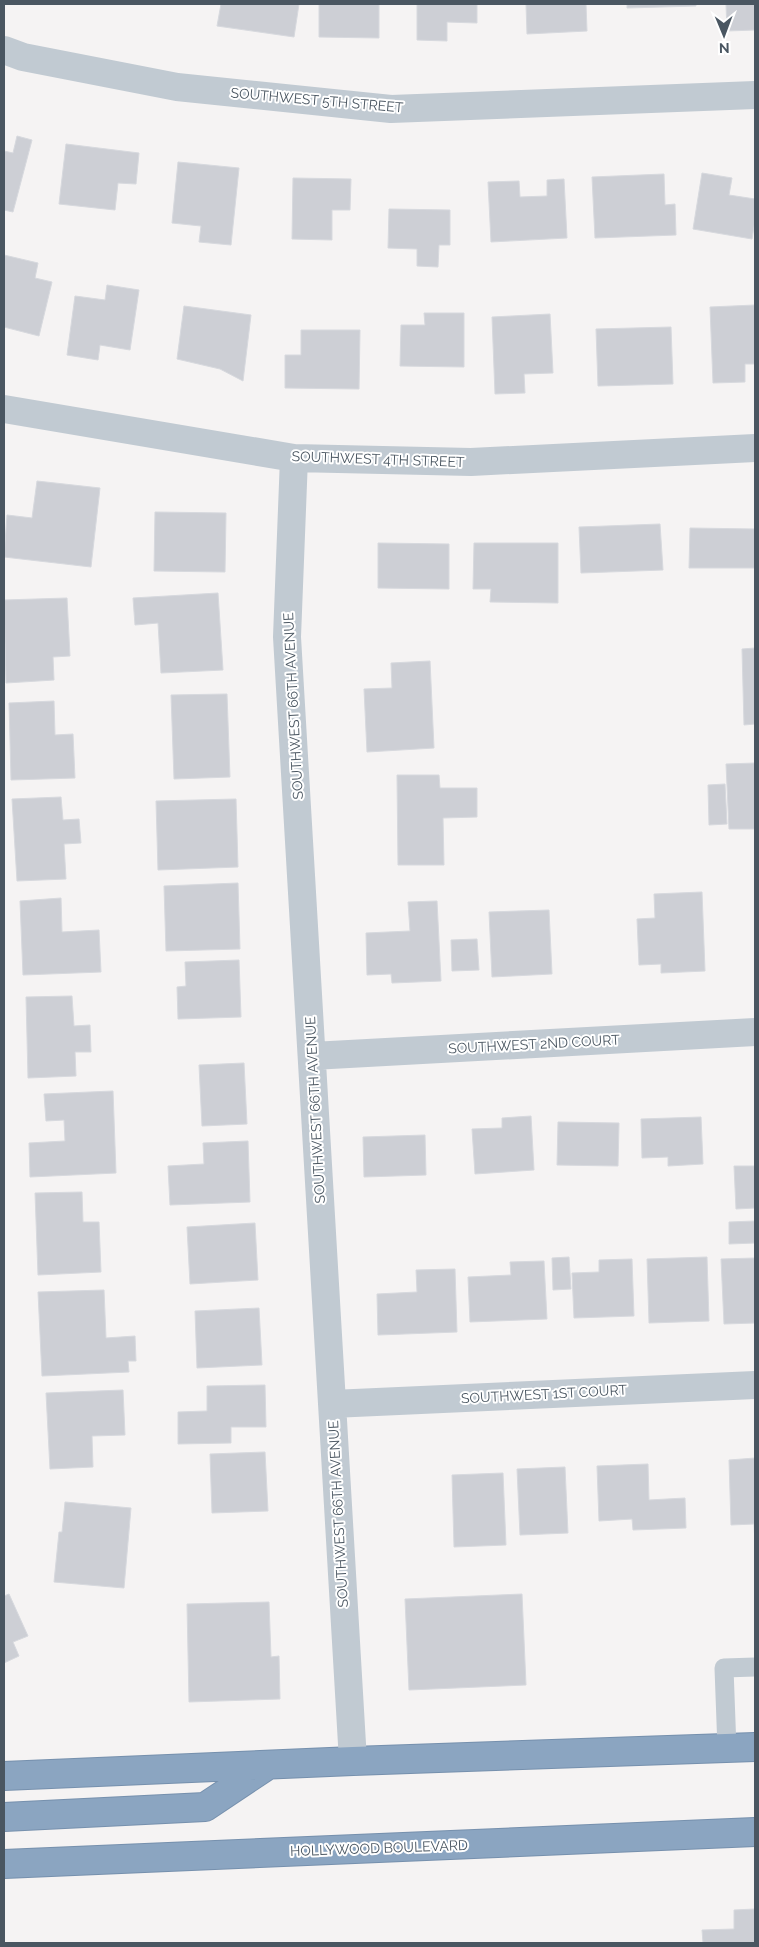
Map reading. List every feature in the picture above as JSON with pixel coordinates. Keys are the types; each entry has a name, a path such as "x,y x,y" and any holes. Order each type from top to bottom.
{"highway":[{"path":"4,1776 353,1761 755,1748"},
{"path":"4,1817 204,1807 268,1765"},
{"name":"HOLLYWOOD BOULEVARD","path":"4,1864 755,1832"}],"street":[{"name":"SOUTHWEST 5TH STREET","path":"4,50 23,57 177,87 391,109 755,95"},
{"name":"SOUTHWEST 4TH STREET","path":"4,409 294,458 471,462 755,448"},
{"name":"SOUTHWEST 66TH AVENUE","path":"294,458 287,637 353,1761"},
{"name":"SOUTHWEST 2ND COURT","path":"312,1056 755,1032"},
{"name":"SOUTHWEST 1ST COURT","path":"332,1404 755,1385"}],"lane":[{"path":"727,1748 724,1668 755,1667"}],"building":[{"path":"221,4 299,4 294,37 217,26"},
{"path":"319,4 379,4 379,38 319,37"},
{"path":"417,4 477,4 477,23 447,22 447,41 417,40"},
{"path":"526,4 586,4 587,31 527,34"},
{"path":"627,4 696,4 696,6 627,8"},
{"path":"726,4 755,4 755,30 727,31"},
{"path":"17,136 32,140 13,212 4,210 4,151 13,153"},
{"path":"66,144 139,153 136,184 118,183 115,210 59,204"},
{"path":"178,162 239,168 231,245 199,242 201,226 172,223"},
{"path":"702,173 732,178 729,195 755,199 755,221 752,239 693,229"},
{"path":"664,174 665,205 675,204 676,235 595,238 592,177"},
{"path":"293,178 351,179 350,210 332,210 332,240 292,239"},
{"path":"564,179 567,238 491,242 488,182 519,181 520,197 547,196 547,180"},
{"path":"389,209 450,210 450,245 439,245 438,267 417,266 417,249 388,248"},
{"path":"4,255 38,263 35,278 52,282 39,336 4,327"},
{"path":"107,285 139,290 130,350 100,345 98,360 67,355 75,296 105,300"},
{"path":"755,305 755,364 745,364 745,382 713,383 710,307"},
{"path":"184,306 251,315 243,381 220,369 177,359"},
{"path":"424,313 464,313 464,367 400,366 401,325 425,325"},
{"path":"550,314 553,373 524,374 525,393 495,394 492,317"},
{"path":"671,327 673,384 598,386 596,329"},
{"path":"301,330 360,330 359,389 285,388 285,355 301,355"},
{"path":"37,481 100,488 91,567 4,557 7,515 32,518"},
{"path":"155,512 226,513 225,572 154,571"},
{"path":"660,524 663,570 581,573 579,527"},
{"path":"690,528 755,529 755,568 689,568"},
{"path":"378,543 449,544 449,589 378,588"},
{"path":"474,543 558,543 558,603 490,602 491,589 473,589"},
{"path":"218,593 223,670 161,673 158,623 135,625 133,598"},
{"path":"67,598 70,656 53,657 54,680 6,683 4,600"},
{"path":"755,648 755,724 744,725 742,649"},
{"path":"430,661 434,748 367,752 364,689 392,688 391,663"},
{"path":"227,694 230,777 174,779 171,695"},
{"path":"54,701 55,735 73,734 75,778 11,780 9,703"},
{"path":"755,763 755,829 729,829 726,764"},
{"path":"397,775 439,775 440,788 477,788 477,817 443,818 444,865 398,865"},
{"path":"725,784 727,824 709,825 708,785"},
{"path":"61,797 63,820 79,819 81,843 64,844 66,879 17,881 12,799"},
{"path":"236,799 238,867 158,870 156,801"},
{"path":"238,883 240,949 166,951 164,886"},
{"path":"702,892 705,971 661,973 661,964 639,965 637,919 655,918 654,894"},
{"path":"61,898 62,932 99,930 101,972 23,975 20,901"},
{"path":"437,901 441,981 392,983 391,974 367,975 366,933 410,931 408,902"},
{"path":"549,910 552,974 492,977 489,912"},
{"path":"477,939 479,970 452,971 451,940"},
{"path":"239,960 241,1017 178,1019 177,987 186,986 185,962"},
{"path":"72,996 74,1026 90,1025 91,1052 75,1052 76,1076 28,1078 26,997"},
{"path":"244,1063 247,1124 202,1126 199,1065"},
{"path":"113,1091 116,1173 30,1177 29,1143 65,1141 64,1120 46,1121 44,1094"},
{"path":"531,1116 534,1170 475,1174 472,1129 502,1128 502,1118"},
{"path":"701,1117 703,1164 668,1166 668,1157 642,1158 641,1119"},
{"path":"558,1122 619,1123 618,1166 557,1165"},
{"path":"425,1135 426,1175 364,1177 363,1137"},
{"path":"248,1141 250,1202 170,1205 168,1166 204,1164 203,1143"},
{"path":"734,1166 755,1166 755,1208 736,1209"},
{"path":"82,1192 83,1222 99,1222 101,1272 38,1275 35,1193"},
{"path":"755,1221 755,1243 729,1244 729,1222"},
{"path":"255,1223 258,1280 190,1284 187,1227"},
{"path":"569,1257 571,1289 553,1290 552,1258"},
{"path":"707,1257 709,1321 649,1323 647,1259"},
{"path":"755,1258 755,1323 724,1324 721,1259"},
{"path":"632,1259 634,1316 574,1318 572,1273 599,1272 599,1260"},
{"path":"544,1261 547,1319 470,1322 468,1277 511,1275 510,1262"},
{"path":"455,1269 457,1332 378,1335 377,1294 417,1292 416,1270"},
{"path":"104,1290 106,1338 135,1336 136,1361 128,1361 129,1372 42,1376 38,1292"},
{"path":"259,1308 262,1365 197,1368 195,1311"},
{"path":"265,1385 266,1427 231,1427 231,1443 178,1444 178,1412 207,1411 207,1386"},
{"path":"123,1390 125,1435 92,1436 93,1467 50,1469 46,1393"},
{"path":"265,1452 268,1511 212,1513 210,1454"},
{"path":"755,1458 755,1544 754,1524 731,1525 729,1460"},
{"path":"648,1464 649,1500 685,1498 686,1528 633,1530 632,1519 599,1521 597,1466"},
{"path":"565,1467 568,1533 520,1535 517,1469"},
{"path":"503,1473 506,1545 454,1547 452,1475"},
{"path":"65,1502 131,1508 124,1588 54,1582 59,1532 62,1532"},
{"path":"9,1594 28,1636 13,1642 19,1656 4,1663 4,1596"},
{"path":"522,1594 526,1685 409,1690 405,1599"},
{"path":"269,1602 271,1657 279,1656 280,1699 189,1702 187,1604"},
{"path":"755,1909 755,1943 703,1943 702,1930 734,1929 734,1910"}]}
